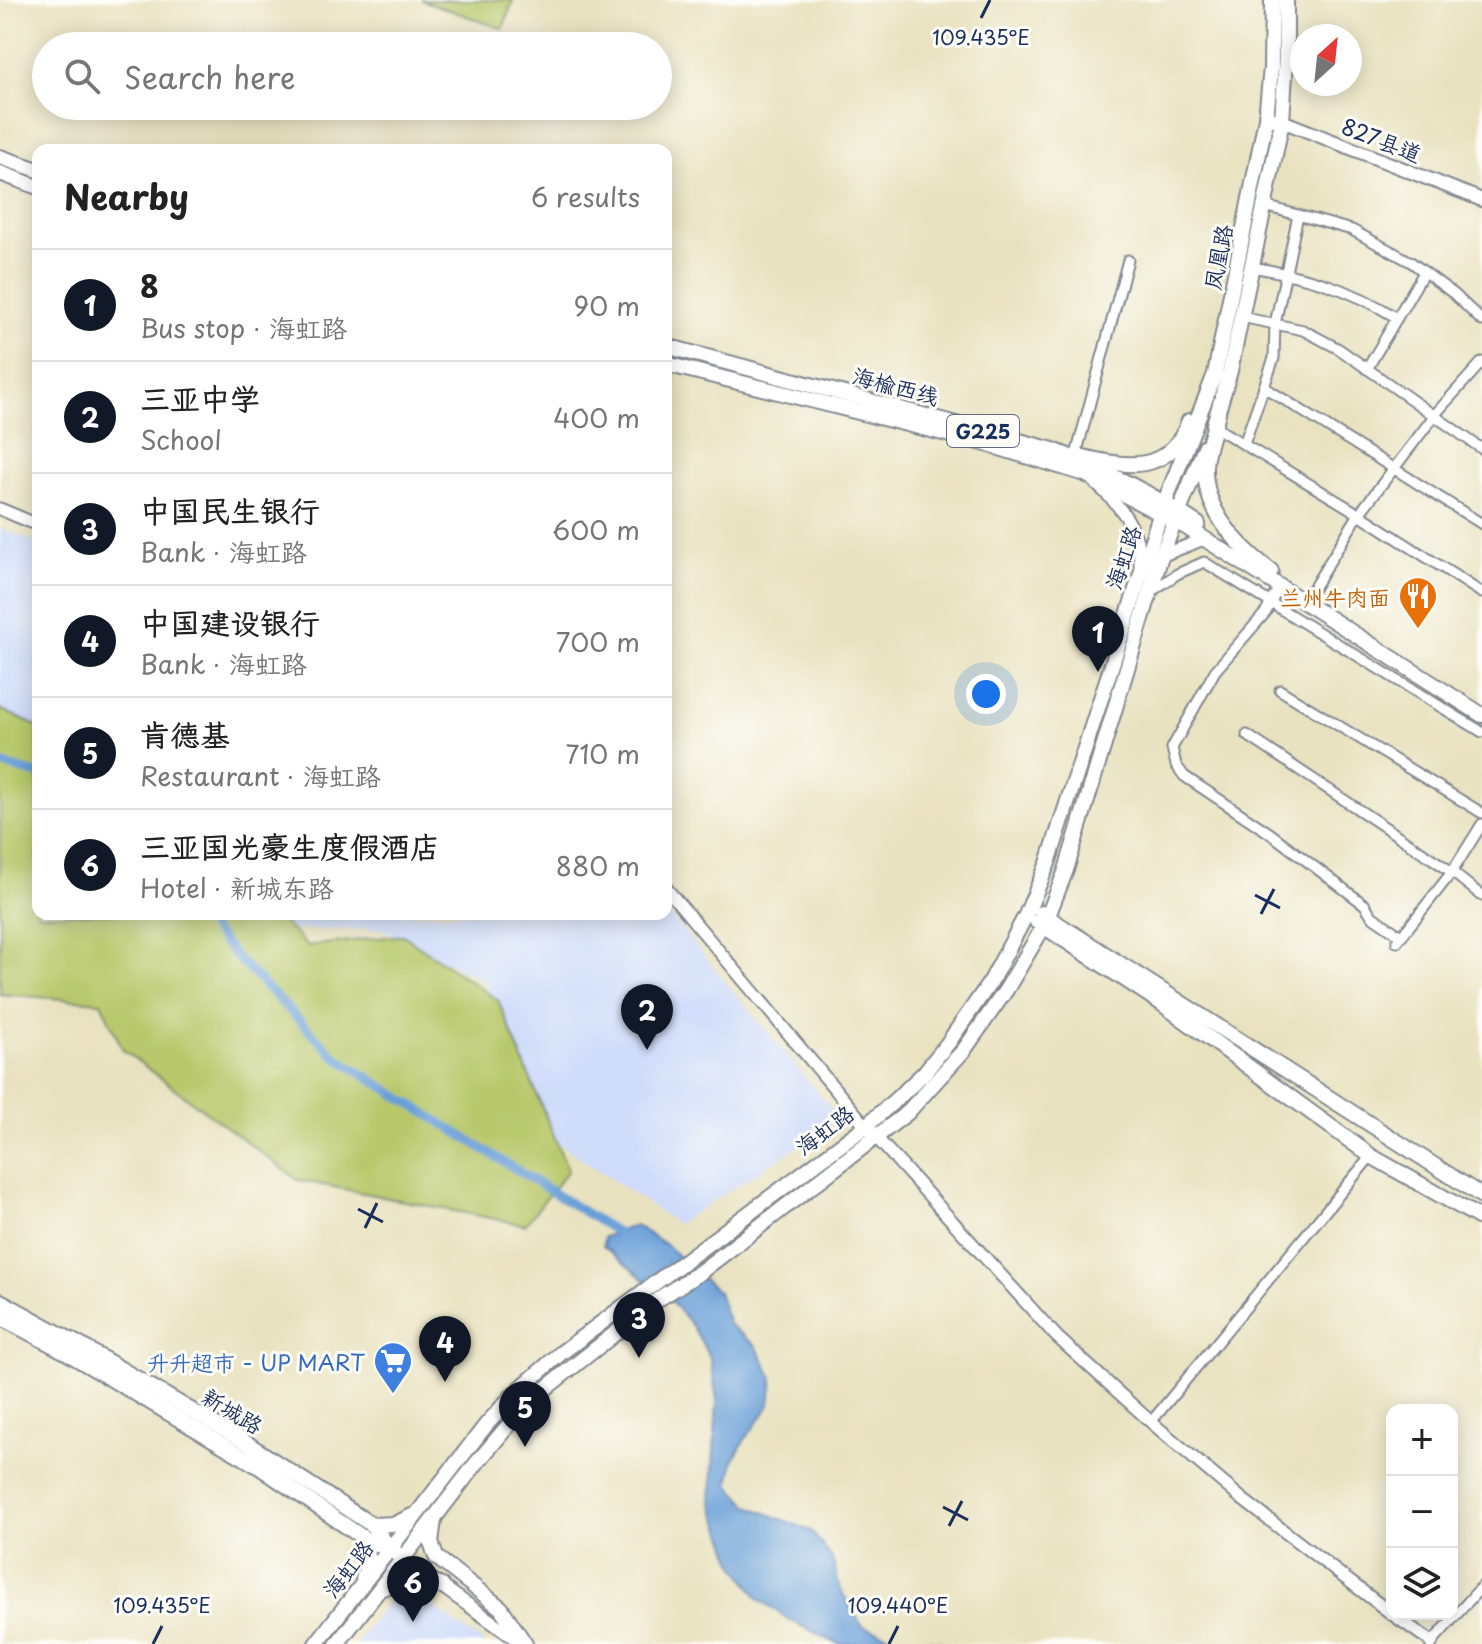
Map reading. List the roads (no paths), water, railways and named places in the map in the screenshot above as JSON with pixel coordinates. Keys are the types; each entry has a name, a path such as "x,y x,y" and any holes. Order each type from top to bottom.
{"main road":[{"name":"凤凰路","path":"1163,507 1215,374 1231,304 1266,118 1271,68 1272,0"},
{"name":"凤凰路","path":"1286,0 1282,121 1241,317 1204,466 1207,487 1217,516 1252,557 1277,580 1309,595 1482,703"},
{"name":"827县道","path":"1266,118 1282,121 1482,200"},
{"path":"0,157 32,168"},
{"path":"0,173 32,185"},
{"path":"1053,450 1114,464 1138,465 1154,462 1170,450 1184,433 1231,304"},
{"name":"海榆西线","path":"672,348 1053,450 1096,466 1277,580"},
{"name":"海榆西线","path":"672,365 983,443 1085,474 1163,507"},
{"name":"凤凰路","path":"1216,420 1180,520 1204,539 1277,580 1482,715"},
{"name":"海虹路","path":"337,1644 379,1589 419,1511 514,1394 561,1353 656,1292 699,1273 872,1131 948,1043 991,981 1028,912 1048,863 1163,507"},
{"name":"海虹路","path":"316,1644 361,1587 434,1517 527,1403 656,1292 685,1260 872,1131 917,1104 964,1050 1006,990 1046,921 1066,870 1161,556 1180,520"},
{"path":"1028,912 1482,1196"},
{"path":"1046,921 1371,1156 1482,1219"},
{"name":"新城路","path":"0,1301 245,1442 372,1525 396,1553"},
{"name":"新城路","path":"0,1317 64,1351 258,1466 362,1537 396,1553"},
{"path":"372,1525 395,1524 419,1511"},
{"path":"434,1517 431,1542 436,1557 501,1608 524,1644"},
{"path":"361,1587 369,1560 362,1537"},
{"path":"396,1553 524,1644"},
{"path":"379,1589 407,1580 422,1580 442,1586"}],"street":[{"path":"1265,206 1352,230 1424,272 1454,294 1482,321"},
{"path":"1244,444 1274,358 1275,324 1298,215"},
{"path":"1076,455 1128,260"},
{"path":"1252,267 1285,273 1365,298 1397,318"},
{"path":"1367,369 1424,272"},
{"path":"1241,317 1303,330 1339,349 1482,449"},
{"path":"1309,595 1359,514 1393,468 1482,362"},
{"path":"1264,387 1482,524"},
{"path":"1216,420 1244,444 1482,593"},
{"path":"1085,474 1108,494 1133,529 1140,547 1140,572"},
{"path":"0,509 32,522"},
{"path":"1161,556 1204,539"},
{"path":"1152,591 1177,574 1204,562 1482,732"},
{"path":"1277,580 1266,612 1215,671 1172,748 1176,765 1184,776 1271,834 1365,905 1372,916 1399,939 1452,872 1482,824"},
{"path":"1280,690 1482,813"},
{"path":"1247,735 1452,872 1482,896"},
{"path":"672,895 872,1131 1057,1337 1242,1499 1386,1609"},
{"path":"1151,1422 1371,1156"},
{"path":"1400,1620 1433,1643 1482,1586"}],"water":[{"path":"635,1225 666,1245 718,1292 729,1324 756,1346 773,1378 770,1405 733,1461 729,1484 749,1506 811,1531 832,1558 840,1589 862,1626 900,1639 940,1641 945,1644 838,1644 791,1621 759,1599 735,1565 711,1500 717,1401 711,1360 693,1327 674,1304 603,1246 604,1237"}],"waterway":[{"path":"0,764 32,772"},
{"path":"204,920 239,960 337,1058 626,1238"}],"place":[{"name":"兰州牛肉面","path":"1418,630"},
{"name":"8","path":"1098,672"},
{"name":"三亚中学","path":"647,1050"},
{"name":"中国民生银行","path":"639,1358"},
{"name":"中国建设银行","path":"445,1382"},
{"name":"升升超市 - UP MART","path":"393,1395"},
{"name":"肯德基","path":"525,1447"},
{"name":"三亚国光豪生度假酒店","path":"413,1622"}]}
